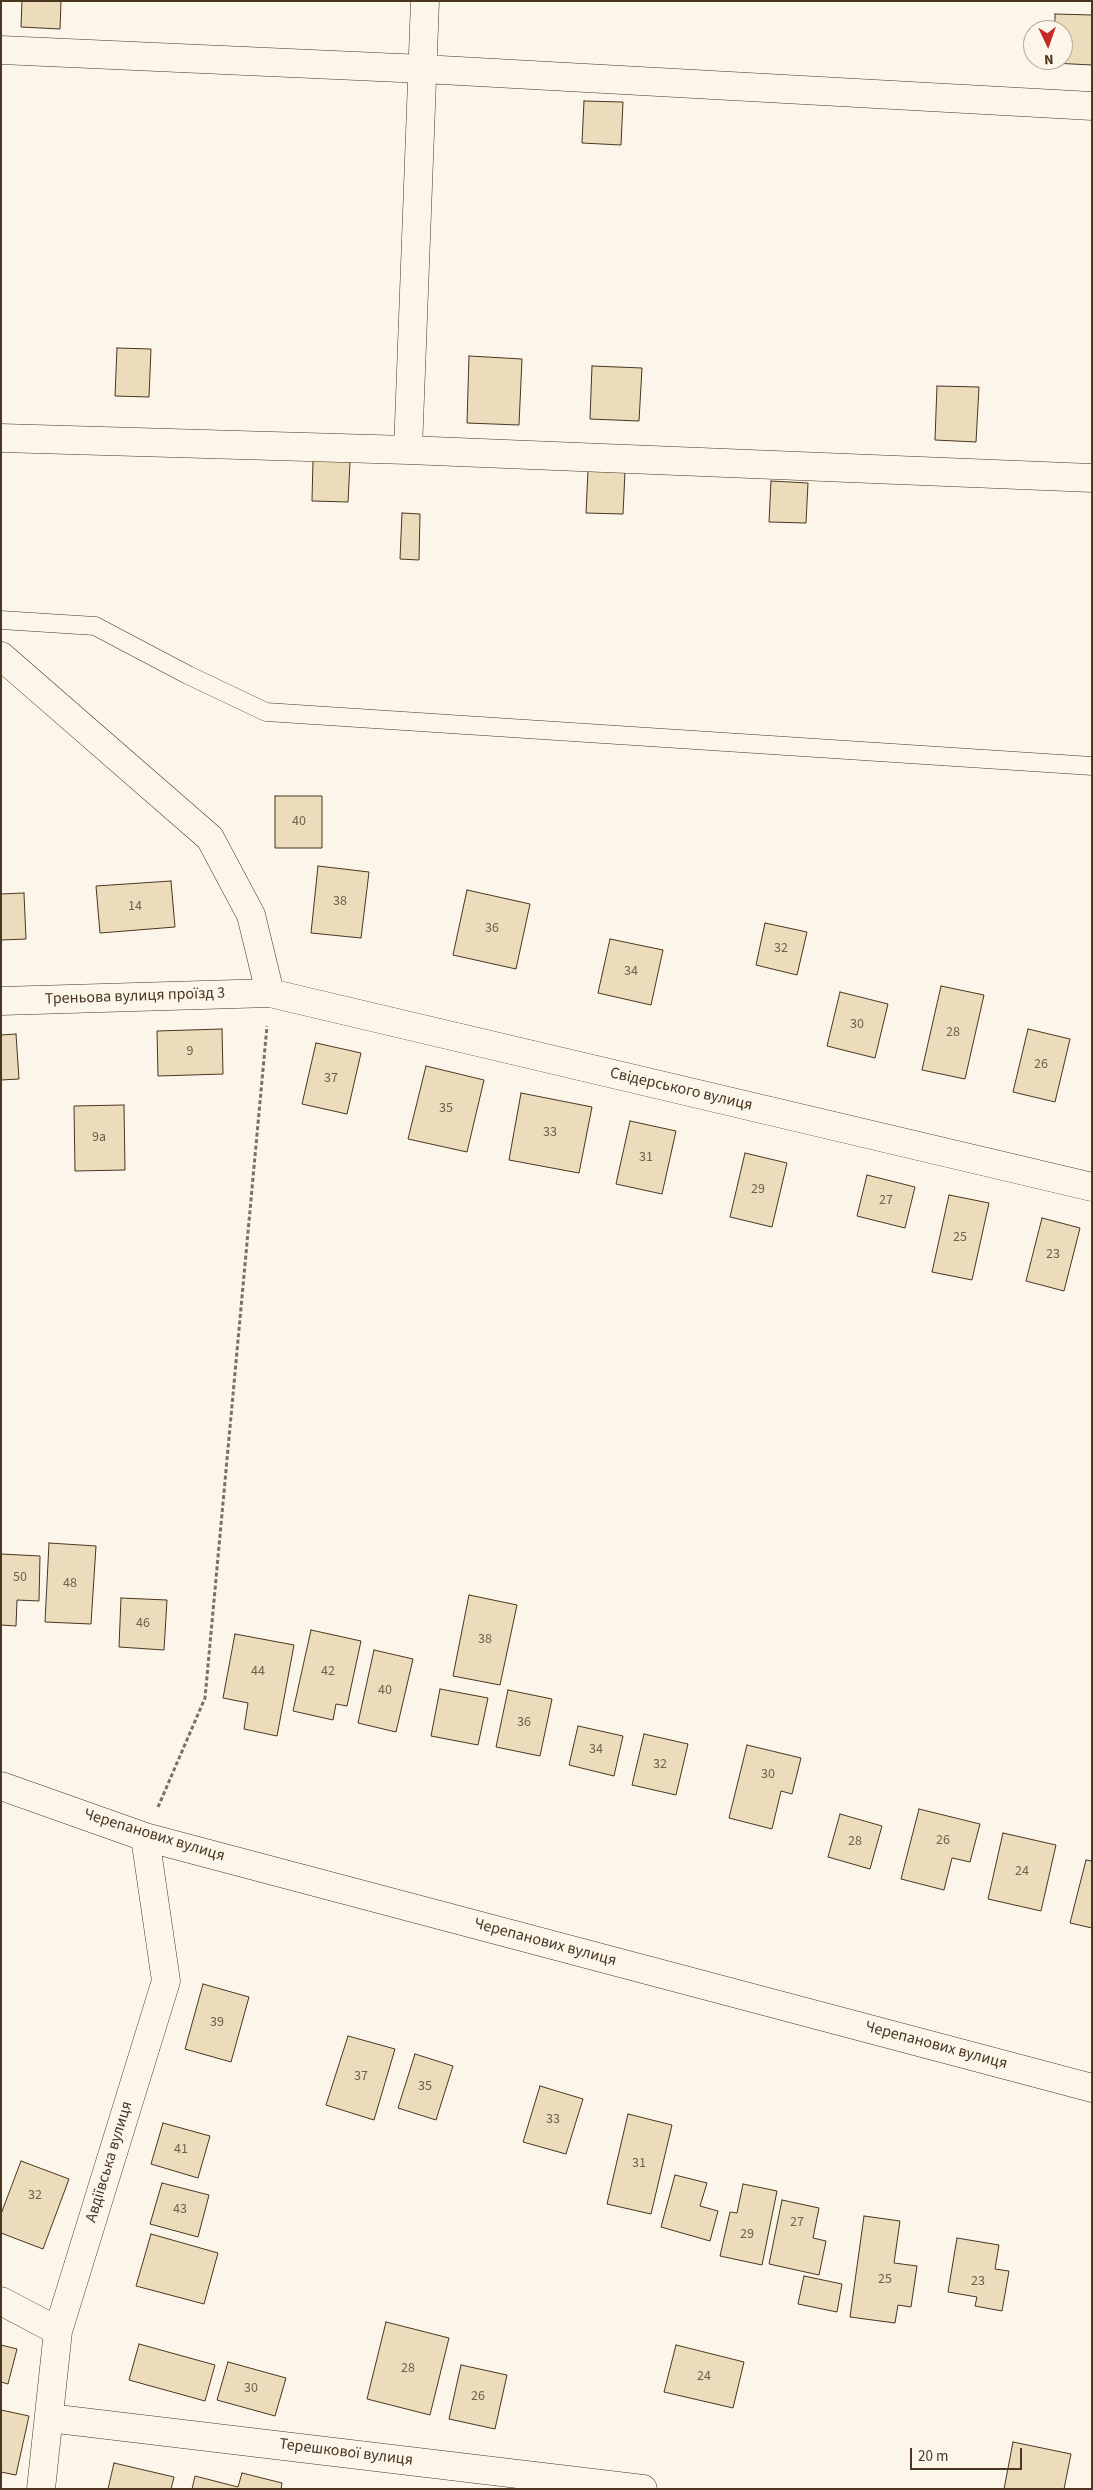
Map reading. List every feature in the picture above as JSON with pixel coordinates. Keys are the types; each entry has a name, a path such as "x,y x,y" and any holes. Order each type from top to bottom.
{"street":[{"path":"408,450 426,1"},
{"path":"1,50 423,69 1092,106"},
{"path":"1,438 408,450 1092,478"},
{"path":"1,656 210,838 251,915 270,993"},
{"name":"Треньова вулиця проїзд 3","path":"1,1001 270,993"},
{"name":"Свiдерського вулиця","path":"270,993 1092,1186"},
{"name":"Черепанових вулиця","path":"1,1786 145,1837 1092,2088"},
{"name":"Авдіївська вулиця","path":"41,2489 58,2331 166,1981 145,1837"},
{"path":"1,2301 58,2331"},
{"name":"Терешкової вулиця","path":"49,2418 644,2489"}],"lane":[{"path":"1,620 95,626 188,675 266,712 1092,766"}],"path":[{"path":"145,1837 205,1698 270,993"}],"building":[{"path":"22,1 61,1 60,29 21,27"},
{"path":"1055,14 1092,15 1092,65 1073,64 1073,20 1055,20"},
{"path":"584,101 623,102 621,145 582,143"},
{"path":"117,348 151,349 149,397 115,396"},
{"path":"469,356 522,359 519,425 467,423"},
{"path":"592,366 642,368 639,421 590,419"},
{"path":"937,386 979,387 976,442 935,440"},
{"path":"313,460 350,462 348,502 312,501"},
{"path":"588,470 625,472 623,514 586,513"},
{"path":"771,481 808,483 806,523 769,522"},
{"path":"402,513 420,514 419,560 400,559"},
{"path":"275,796 322,796 322,848 275,848"},
{"path":"318,866 369,872 361,938 311,933"},
{"path":"171,881 175,927 100,933 96,886"},
{"path":"467,890 530,904 516,969 453,955"},
{"path":"24,893 26,939 1,940 1,894"},
{"path":"765,923 807,932 797,975 756,965"},
{"path":"610,939 663,950 651,1005 598,993"},
{"path":"941,986 984,995 965,1079 922,1070"},
{"path":"840,992 888,1004 875,1058 827,1046"},
{"path":"222,1029 223,1074 158,1076 157,1031"},
{"path":"1028,1029 1070,1039 1055,1102 1013,1092"},
{"path":"16,1034 19,1079 1,1080 1,1035"},
{"path":"316,1043 361,1053 347,1114 302,1104"},
{"path":"426,1066 484,1080 467,1152 408,1139"},
{"path":"521,1093 592,1107 579,1173 509,1160"},
{"path":"124,1105 125,1170 75,1171 74,1106"},
{"path":"630,1121 676,1131 662,1194 616,1184"},
{"path":"745,1153 787,1163 772,1227 730,1217"},
{"path":"867,1175 915,1187 905,1228 857,1216"},
{"path":"949,1195 989,1203 972,1280 932,1272"},
{"path":"1042,1218 1080,1228 1064,1291 1026,1281"},
{"path":"49,1543 96,1546 91,1624 45,1622"},
{"path":"1,1554 40,1556 39,1601 17,1600 16,1626 1,1625"},
{"path":"469,1595 517,1605 500,1685 453,1676"},
{"path":"121,1598 167,1600 164,1650 119,1647"},
{"path":"311,1630 361,1641 347,1706 336,1704 333,1720 293,1711"},
{"path":"235,1634 294,1645 277,1736 244,1729 248,1703 223,1698"},
{"path":"374,1650 413,1659 396,1732 358,1723"},
{"path":"440,1689 488,1698 478,1745 431,1736"},
{"path":"508,1690 552,1699 540,1756 496,1747"},
{"path":"578,1726 623,1736 614,1776 569,1765"},
{"path":"644,1734 688,1744 676,1795 632,1785"},
{"path":"747,1745 801,1758 792,1794 781,1791 772,1829 729,1818"},
{"path":"919,1809 980,1824 970,1862 952,1858 944,1890 901,1879"},
{"path":"840,1814 882,1826 870,1869 828,1857"},
{"path":"1003,1833 1056,1845 1041,1911 988,1899"},
{"path":"1086,1860 1092,1861 1092,1928 1070,1923"},
{"path":"203,1984 249,1997 231,2062 185,2049"},
{"path":"348,2036 395,2049 374,2120 326,2105"},
{"path":"415,2054 453,2066 436,2120 398,2108"},
{"path":"540,2086 583,2099 566,2154 523,2142"},
{"path":"628,2114 672,2125 651,2214 607,2204"},
{"path":"163,2123 210,2136 198,2178 151,2164"},
{"path":"21,2161 69,2179 43,2249 1,2233 1,2214"},
{"path":"675,2175 707,2183 700,2206 718,2211 710,2241 661,2227"},
{"path":"162,2183 209,2195 198,2237 150,2224"},
{"path":"743,2184 777,2191 762,2265 720,2256 730,2212 737,2213"},
{"path":"782,2200 819,2208 813,2238 826,2241 819,2275 769,2264"},
{"path":"864,2216 900,2221 894,2263 917,2266 911,2307 898,2305 895,2323 850,2317"},
{"path":"151,2234 218,2253 204,2304 136,2286"},
{"path":"957,2238 999,2245 995,2269 1009,2271 1002,2311 975,2306 977,2297 948,2292"},
{"path":"804,2276 842,2284 837,2312 798,2304"},
{"path":"386,2322 449,2338 430,2415 367,2399"},
{"path":"139,2344 215,2365 205,2401 129,2380"},
{"path":"1,2345 17,2349 8,2384 1,2382"},
{"path":"676,2345 744,2362 733,2408 664,2392"},
{"path":"228,2362 286,2378 275,2416 217,2400"},
{"path":"461,2365 507,2375 495,2429 449,2419"},
{"path":"1,2410 29,2416 16,2475 1,2472"},
{"path":"1013,2442 1071,2454 1064,2489 1004,2489"},
{"path":"114,2463 174,2477 171,2489 108,2489"},
{"path":"242,2473 282,2483 281,2489 192,2489 195,2476 238,2487"}]}
